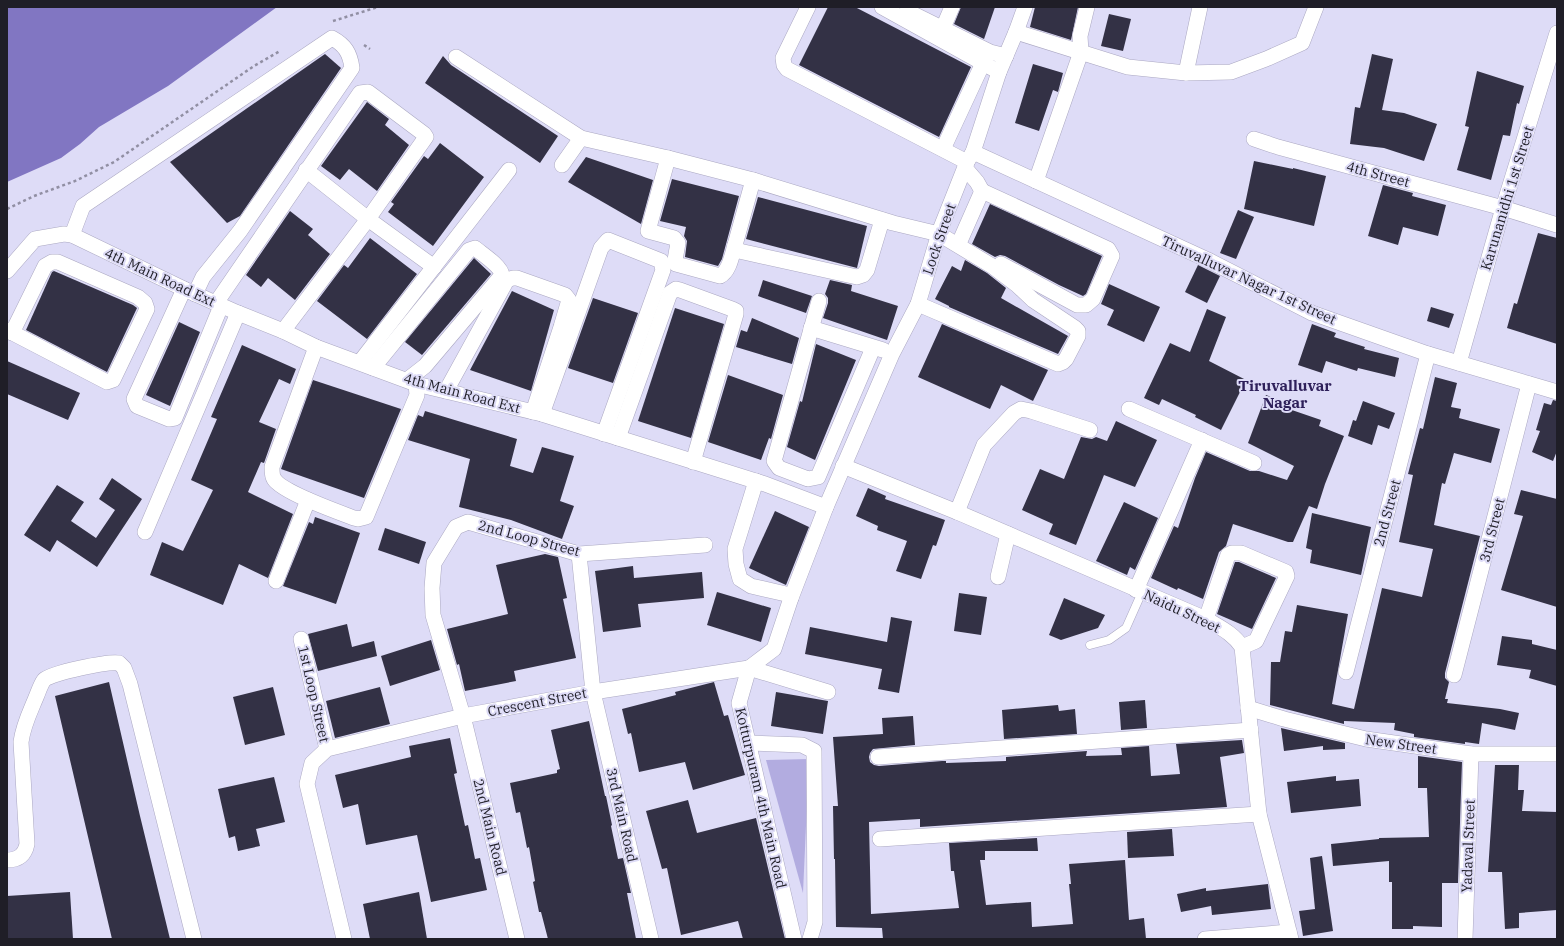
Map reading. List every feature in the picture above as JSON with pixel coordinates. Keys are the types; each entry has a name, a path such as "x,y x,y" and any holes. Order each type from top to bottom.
{"street":[{"name":"Tiruvalluvar Nagar 1st Street","path":"808,7 783,58 784,65 787,69 943,149 969,161 1036,181 1208,260 1312,312 1428,354 1557,392"},
{"path":"882,7 999,72"},
{"path":"899,7 990,52 1006,56"},
{"path":"943,28 952,7"},
{"name":"Lock Street","path":"843,466 892,354 918,304 940,232 969,161 999,72 1016,32 1024,7"},
{"path":"1036,181 1081,52 1080,36 1087,7"},
{"path":"1186,73 1200,7"},
{"path":"1016,32 1128,67 1186,73 1231,72 1266,60 1302,43 1316,7"},
{"name":"Karunanidhi 1st Street","path":"1459,364 1503,208 1552,67 1557,33"},
{"path":"7,270 35,240 68,234 83,206 332,38 341,43 350,57 352,68 240,231 189,292 134,399 137,406 169,419 175,418 218,305 306,170 360,93 364,91 368,92 424,134 425,139 368,219 283,331"},
{"path":"456,57 581,138 668,158 753,180 882,220 940,232 960,241 1077,305 1086,306 1093,299 1112,256 1108,249 982,191 969,161"},
{"path":"943,149 983,63"},
{"path":"562,165 581,138"},
{"name":"4th Street","path":"1254,139 1278,147 1503,208"},
{"path":"668,158 648,231 674,238 678,243 675,260 676,264 720,276 727,270 753,180"},
{"path":"306,170 368,219 434,267"},
{"path":"360,362 509,170"},
{"path":"960,241 982,191"},
{"path":"1503,208 1557,225"},
{"path":"735,244 739,251 857,277 862,275 867,270 882,220"},
{"path":"918,304 1058,364 1066,359 1078,336 1078,331 1075,328 1033,300 1017,285 992,266 940,232"},
{"name":"4th Main Road Ext","path":"68,234 218,305 283,331 316,347 412,382 537,413 756,482 826,507"},
{"path":"537,413 601,248 608,240 661,261 663,270 611,436"},
{"path":"316,347 272,468 273,478 279,485 308,500 358,519 366,517 417,395 412,382 502,275 502,271 475,248 469,250 374,368"},
{"path":"52,262 58,262 138,297 145,303 148,309 113,380 107,382 9,331 45,266 52,262"},
{"path":"446,391 506,280 517,278 565,295 569,300 537,413"},
{"path":"611,436 670,293 676,289 680,290 732,308 736,311 693,462"},
{"path":"819,301 774,461 779,468 808,479 818,477 873,348"},
{"path":"145,532 238,313"},
{"path":"811,328 892,354"},
{"name":"2nd Street","path":"1346,672 1428,354"},
{"name":"3rd Street","path":"1454,676 1529,384"},
{"path":"957,512 984,445 1014,413 1021,409 1031,410 1090,430"},
{"path":"1129,409 1254,463"},
{"path":"1139,591 1202,440"},
{"path":"749,668 774,649 791,598 843,466"},
{"name":"Naidu Street","path":"843,466 957,512 1206,619 1232,635 1242,647"},
{"path":"756,482 735,549 736,564 740,579 751,586 786,594 791,598"},
{"path":"276,581 308,500"},
{"name":"2nd Loop Street","path":"463,716 433,615 432,588 434,563 456,527 468,522 579,554 705,545"},
{"path":"998,577 1008,534"},
{"path":"1205,939 1290,935 1259,814 1242,647 1256,641 1287,576 1286,572 1241,553 1232,553 1228,555 1206,619"},
{"name":"3rd Main Road","path":"579,554 593,692 651,939"},
{"name":"1st Loop Street","path":"301,639 326,749"},
{"path":"7,860 21,857 26,850 27,844 21,742 22,731 43,681 57,674 106,663 119,663 124,668 130,684 194,939"},
{"path":"749,668 828,692"},
{"name":"Crescent Street","path":"326,749 463,716 593,692 749,668"},
{"name":"Kotturpuram 4th Main Road","path":"749,668 739,703 794,939"},
{"name":"New Street","path":"1248,708 1284,719 1366,739 1471,754 1557,754"},
{"name":"2nd Main Road","path":"463,716 517,939"},
{"path":"878,757 1251,730"},
{"path":"749,743 802,744 814,751 815,922 810,939"},
{"path":"326,749 312,763 308,784 344,939"},
{"name":"Yadaval Street","path":"1465,939 1471,754"},
{"path":"880,839 1259,814"}],"lane":[{"path":"1090,645 1108,640 1126,628 1139,591"}],"path":[{"path":"331,21 378,7"},
{"path":"7,209 34,196 75,181 114,162 254,66 281,50"}],"shaded area":[{"path":"7,7 277,7 168,86 99,127 61,158 7,182"},
{"path":"809,759 803,893 766,760"}],"building":[{"path":"828,7 855,7 971,67 939,137 799,65"},
{"path":"961,7 995,7 984,39 954,24"},
{"path":"1035,7 1078,7 1071,40 1030,27"},
{"path":"1109,14 1131,19 1123,51 1101,46"},
{"path":"325,54 341,68 240,216 227,223 170,162"},
{"path":"1372,54 1393,59 1382,110 1404,113 1437,124 1424,161 1384,148 1350,144 1355,107 1360,108"},
{"path":"443,56 451,65 558,136 540,163 425,83"},
{"path":"1033,64 1063,73 1058,92 1053,90 1039,131 1015,123"},
{"path":"1477,71 1524,86 1519,104 1517,103 1510,136 1503,135 1491,180 1457,170 1469,127 1465,126"},
{"path":"367,102 389,119 385,125 409,145 377,191 349,169 340,180 321,166"},
{"path":"440,143 484,177 433,246 388,212 394,204 391,202 424,156 428,159"},
{"path":"586,157 653,180 641,224 568,182"},
{"path":"1254,161 1326,176 1314,226 1244,209"},
{"path":"672,179 739,196 722,259 718,266 685,257 687,241 684,236 686,227 660,221"},
{"path":"1383,185 1413,193 1412,196 1446,205 1438,236 1403,227 1398,245 1368,236"},
{"path":"758,197 867,226 857,268 746,239"},
{"path":"990,204 1102,256 1086,294 1083,296 1005,256 1000,255 995,257 972,244"},
{"path":"1238,210 1254,217 1236,259 1220,253"},
{"path":"290,211 313,229 308,235 330,254 295,300 268,278 261,287 246,275"},
{"path":"1538,233 1557,238 1557,344 1507,328 1514,303 1517,304"},
{"path":"370,238 417,274 367,339 317,301 344,265 348,268"},
{"path":"474,258 491,274 422,355 405,342"},
{"path":"965,260 987,273 1006,288 1001,298 1068,336 1058,354 949,307 935,299 952,266 961,271"},
{"path":"1198,265 1220,276 1207,303 1185,292"},
{"path":"54,271 137,308 107,372 26,330 52,272"},
{"path":"763,280 812,296 806,313 758,296"},
{"path":"830,280 852,285 851,291 898,306 887,340 823,318 828,303 828,298 825,294"},
{"path":"1109,284 1160,307 1144,342 1107,325 1114,310 1101,304"},
{"path":"512,291 554,310 531,391 470,370"},
{"path":"593,298 638,313 613,383 568,368"},
{"path":"1431,307 1454,314 1449,328 1427,321"},
{"path":"675,308 724,324 691,438 638,421"},
{"path":"1207,309 1226,317 1209,361 1246,380 1221,430 1195,417 1196,415 1162,399 1159,405 1144,398 1170,343 1190,352"},
{"path":"752,318 799,338 792,364 736,347 741,330 747,332"},
{"path":"179,322 200,332 170,406 146,395"},
{"path":"942,324 1048,370 1033,401 1001,385 990,409 918,377"},
{"path":"1312,324 1336,333 1334,337 1365,347 1364,349 1399,358 1395,377 1358,368 1357,371 1326,361 1322,373 1298,365"},
{"path":"816,344 856,360 815,460 787,447 800,401 802,402"},
{"path":"242,345 296,369 290,384 279,379 259,422 276,429 264,463 261,462 248,492 293,514 268,578 239,564 223,605 150,575 162,542 183,551 213,490 191,480 217,419 211,417"},
{"path":"7,361 80,393 68,420 7,394"},
{"path":"728,375 783,395 771,439 769,438 761,460 708,442"},
{"path":"1435,377 1457,383 1451,407 1461,409 1459,418 1500,429 1491,463 1454,453 1445,484 1442,483 1434,525 1480,536 1445,673 1445,678 1449,682 1445,699 1448,699 1447,703 1500,709 1519,713 1515,730 1482,723 1479,744 1465,742 1465,744 1414,737 1414,734 1394,730 1395,723 1344,721 1344,724 1270,705 1271,662 1280,662 1285,631 1292,632 1297,605 1348,614 1332,704 1354,709 1382,588 1422,597 1433,549 1399,542 1413,475 1408,474 1420,428 1423,429"},
{"path":"313,380 401,409 364,498 281,469"},
{"path":"1266,395 1288,403 1286,408 1321,420 1319,426 1344,436 1317,509 1309,506 1293,542 1288,542 1233,524 1226,546 1219,552 1203,599 1178,588 1177,590 1151,578 1174,526 1178,528 1195,478 1206,452 1250,471 1259,471 1287,480 1294,466 1248,443"},
{"path":"1553,400 1557,401 1557,451 1553,461 1532,452 1540,431 1536,430 1544,403 1551,405"},
{"path":"1363,401 1395,413 1389,429 1378,425 1372,445 1348,436 1353,420 1356,421"},
{"path":"425,411 517,439 510,466 533,473 542,447 574,456 560,501 574,506 562,539 511,520 459,507 470,459 408,440 418,415 423,417"},
{"path":"1116,421 1157,440 1135,487 1104,475 1076,545 1049,534 1053,524 1022,510 1040,469 1064,479 1081,437 1092,439 1096,437 1107,441"},
{"path":"112,478 142,499 97,567 57,540 50,552 24,535 57,485 84,502 71,521 96,538 115,510 99,499"},
{"path":"868,488 886,496 885,499 945,520 936,546 933,545 921,579 896,571 907,541 877,530 878,526 856,516"},
{"path":"1521,490 1557,499 1557,607 1501,590 1523,516 1514,514"},
{"path":"1124,502 1158,518 1135,570 1130,567 1127,575 1096,561"},
{"path":"775,511 809,527 786,585 749,568"},
{"path":"1312,513 1371,527 1361,575 1310,563 1312,550 1306,548"},
{"path":"315,517 360,533 336,604 283,586 309,522 313,524"},
{"path":"385,528 426,542 419,564 378,550"},
{"path":"545,554 558,557 567,598 563,599 576,658 514,671 516,681 465,691 459,664 457,665 447,629 508,614 496,565"},
{"path":"1235,562 1239,562 1276,578 1252,629 1217,614"},
{"path":"633,566 634,578 702,572 704,598 638,604 641,627 603,632 595,571"},
{"path":"717,592 771,608 761,642 707,625"},
{"path":"959,593 987,597 981,635 954,631"},
{"path":"1064,598 1105,615 1098,628 1061,640 1049,635"},
{"path":"891,617 912,621 899,693 878,689 882,669 805,654 810,627 887,642"},
{"path":"347,624 352,647 374,641 377,656 318,671 308,634"},
{"path":"1502,636 1532,640 1532,644 1557,650 1557,686 1529,678 1531,670 1497,665"},
{"path":"431,640 440,670 390,686 381,656"},
{"path":"109,682 170,939 112,939 55,696"},
{"path":"714,682 724,716 728,715 745,775 693,790 685,762 639,772 631,733 628,734 622,709 676,695 675,692"},
{"path":"273,687 285,735 245,745 233,697"},
{"path":"380,687 390,724 335,738 326,701"},
{"path":"776,692 828,701 823,734 771,726"},
{"path":"1145,700 1147,728 1121,730 1119,702"},
{"path":"1058,705 1059,711 1075,709 1077,734 1004,739 1002,710"},
{"path":"913,716 915,745 873,749 869,757 870,762 879,766 942,761 946,761 946,763 1006,761 1006,757 1087,751 1086,756 1122,755 1121,748 1149,746 1151,776 1180,774 1176,744 1242,740 1244,753 1220,757 1227,807 920,827 920,819 869,822 871,914 959,908 954,871 951,871 949,843 1037,838 1038,851 985,851 985,860 980,860 986,905 1031,902 1032,927 1073,924 1069,884 1071,884 1069,864 1125,860 1129,920 1144,918 1146,939 883,939 882,928 836,927 833,806 838,806 833,737 883,734 882,718"},
{"path":"589,721 606,796 618,859 623,858 631,893 627,893 636,939 548,939 541,912 539,912 533,882 535,881 529,847 527,848 520,812 516,813 510,783 557,773 557,770 560,769 551,730"},
{"path":"1281,728 1345,743 1345,749 1323,750 1323,746 1284,751"},
{"path":"450,738 457,773 454,774 465,826 468,825 475,859 480,858 487,890 431,902 417,835 366,845 358,804 343,808 335,775 411,757 409,746"},
{"path":"1418,756 1462,762 1458,883 1442,883 1442,927 1413,926 1413,929 1392,929 1392,882 1389,882 1389,861 1333,866 1331,844 1379,838 1429,837 1427,788 1418,788"},
{"path":"1495,765 1519,765 1518,790 1524,790 1522,811 1557,812 1557,910 1519,913 1519,928 1505,929 1502,872 1488,872"},
{"path":"1336,776 1336,781 1359,779 1361,806 1291,813 1287,782"},
{"path":"274,777 285,822 256,829 260,846 238,851 235,836 229,838 218,789"},
{"path":"688,800 697,833 756,818 785,939 743,939 738,921 681,935 667,868 662,869 646,811"},
{"path":"1172,829 1174,856 1128,858 1127,832"},
{"path":"1322,856 1333,931 1303,936 1299,911 1315,909 1310,858"},
{"path":"1268,884 1271,909 1212,915 1211,906 1181,912 1177,894 1206,888 1206,891"},
{"path":"70,892 73,939 7,939 7,896"},
{"path":"419,892 427,939 370,939 363,904"}],"district":[{"name":"Tiruvalluvar Nagar","path":"1285,394"}]}
